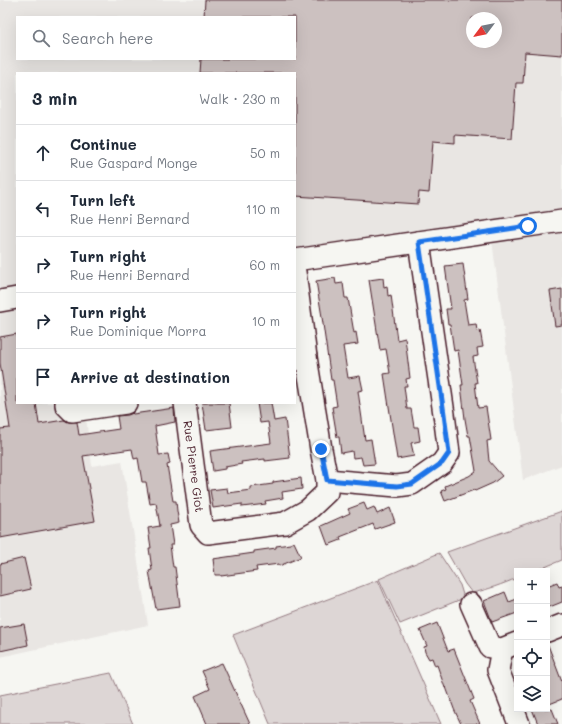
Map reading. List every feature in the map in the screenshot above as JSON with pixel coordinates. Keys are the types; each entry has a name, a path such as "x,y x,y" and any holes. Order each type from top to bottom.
{"street":[{"path":"296,260 562,221"},
{"path":"296,286 301,358 327,480 397,486 412,484 442,463 449,453 419,242"},
{"path":"0,301 16,298"},
{"path":"66,404 72,411 121,404"},
{"name":"Rue Pierre Giot","path":"185,404 201,524 208,533 285,523 308,510 327,492 327,480"},
{"path":"471,604 490,647 509,646 498,670 519,724"},
{"path":"550,630 562,625"}],"shaded area":[{"path":"0,0 562,0 562,465 523,480 492,240 296,271 296,72 16,72 16,404 60,404 86,418 92,466 122,461 148,625 0,657"},
{"path":"562,511 562,560 542,568 514,568 514,579 495,587 472,593 465,584 447,552"},
{"path":"439,553 460,585 464,598 400,624 379,579"},
{"path":"378,580 441,724 270,724 233,635"},
{"path":"111,673 133,724 0,724 0,695"}],"building":[{"path":"205,0 562,0 562,55 525,52 523,83 516,83 512,139 455,135 455,143 433,141 429,193 419,192 418,204 296,196 296,72 200,72 201,60 296,60 296,16 204,16"},
{"path":"463,264 468,299 464,300 468,325 476,324 477,331 480,330 483,347 477,348 478,356 473,357 477,383 475,383 478,408 486,407 491,440 487,441 489,461 502,476 493,483 475,491 474,490 445,501 441,491 446,489 445,486 469,476 476,471 470,436 468,436 465,419 461,385 463,385 458,350 454,351 446,309 451,309 445,266"},
{"path":"335,278 336,284 343,283 345,298 348,298 354,333 356,332 358,344 343,346 348,378 360,376 363,390 358,391 365,440 371,439 375,464 363,465 361,457 353,458 352,451 341,453 339,437 337,437 332,407 337,406 333,380 331,380 316,281"},
{"path":"383,278 384,287 387,286 388,296 391,295 397,340 405,338 410,378 406,379 407,386 404,386 407,409 411,409 414,427 418,427 420,441 411,443 414,456 397,459 384,374 390,373 386,349 380,350 369,280"},
{"path":"562,289 562,325 555,326 550,291"},
{"path":"16,334 16,404 36,404 39,424 64,420 69,422 77,422 79,435 119,429 117,416 174,408 175,422 155,426 159,455 168,454 170,464 167,465 173,501 176,501 179,523 170,525 173,545 170,545 173,567 175,567 180,606 156,609 149,571 152,570 148,528 160,526 156,503 150,504 146,482 142,482 138,458 134,459 132,449 83,456 95,521 0,538 0,429 10,428 0,363 0,337"},
{"path":"202,404 229,404 232,427 206,430"},
{"path":"257,404 271,404 274,421 285,419 290,458 241,462 242,464 213,471 210,451 271,443 268,422 260,423"},
{"path":"301,478 302,489 282,492 283,498 265,501 266,504 242,507 242,504 213,508 210,490 227,488 228,493 251,490 251,487"},
{"path":"364,503 367,510 374,507 377,514 390,508 395,522 375,529 373,524 340,537 341,540 328,545 321,526 350,513 348,509"},
{"path":"294,542 301,557 279,566 279,564 256,567 257,571 221,576 215,575 213,559 254,553 254,551 276,548 276,546"},
{"path":"24,558 31,589 0,596 0,564"},
{"path":"557,582 559,587 562,586 562,602 550,607 550,604 550,585"},
{"path":"505,592 509,602 514,600 514,614 492,622 484,601"},
{"path":"437,623 448,651 454,649 474,699 470,701 480,724 461,724 446,687 445,688 437,665 435,666 432,658 429,659 425,652 424,647 427,646 420,630"},
{"path":"24,624 28,645 0,651 0,628"},
{"path":"550,650 562,682 562,699 550,704"},
{"path":"222,663 250,724 207,724 195,696 210,689 202,671"},
{"path":"550,709 552,709 558,724 538,724 533,712 550,712"}],"route":[{"path":"321,449 327,480 397,486 412,484 442,463 449,453 419,242 528,226"}]}
